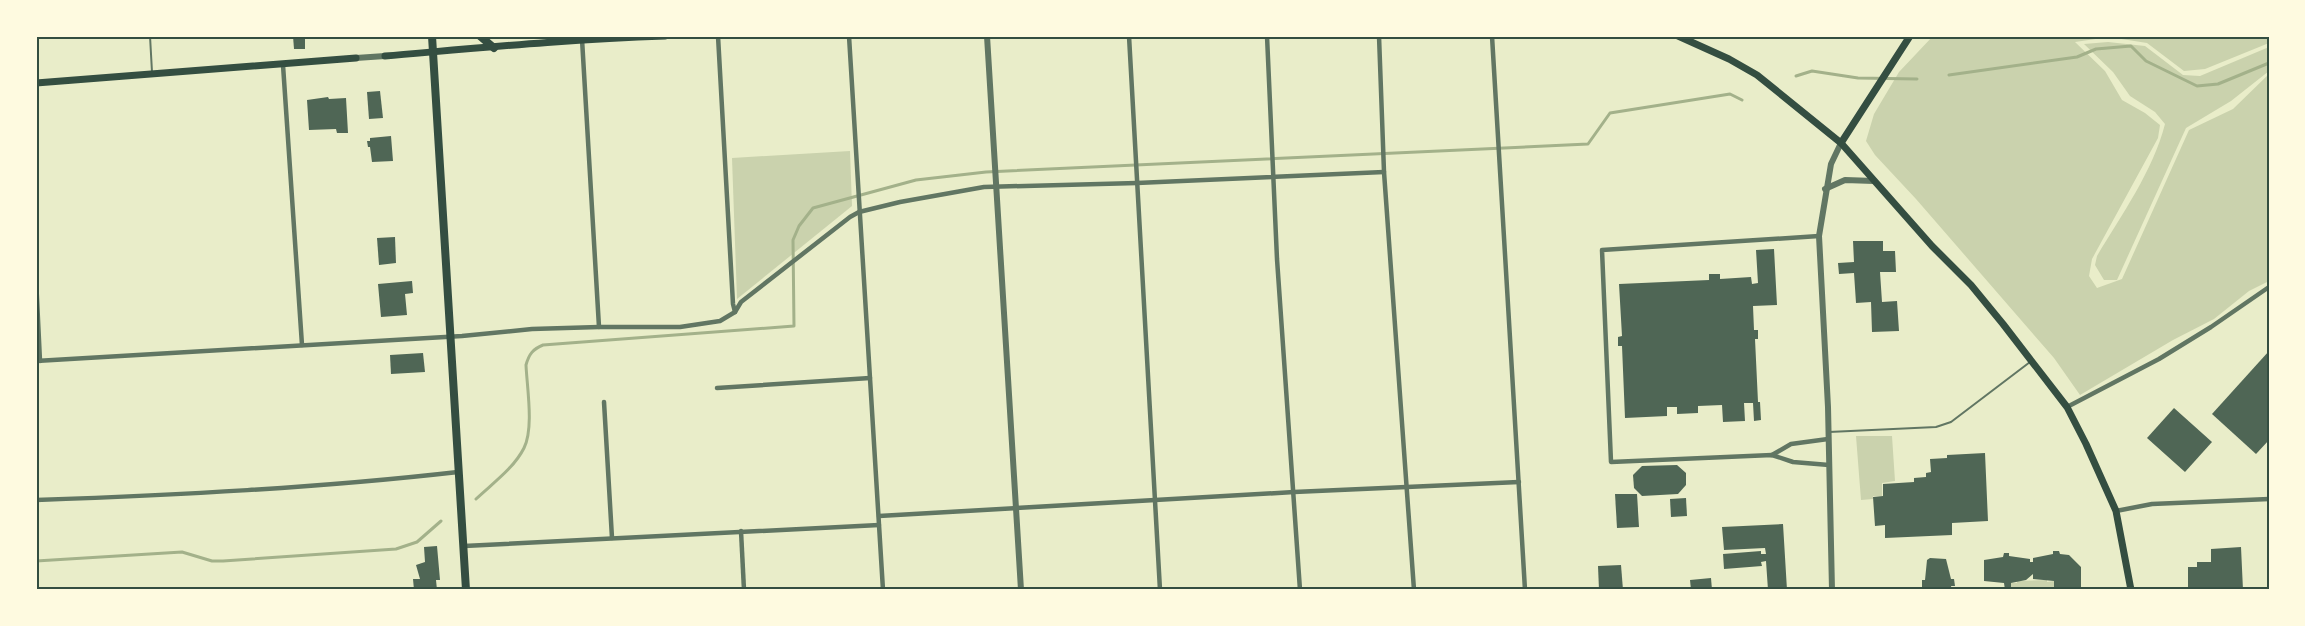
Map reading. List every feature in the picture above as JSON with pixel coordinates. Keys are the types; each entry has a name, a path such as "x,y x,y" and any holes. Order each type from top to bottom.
{"highway":[{"path":"432,36 466,590"},
{"path":"480,36 494,48"}],"main road":[{"path":"386,56 494,48 582,38 665,36"},
{"path":"1678,36 1730,59 1757,75 1841,142 1874,181 1971,285 2067,407 2116,511 2131,590"},
{"path":"1841,142 1910,36"},
{"path":"36,82 356,58"}],"street":[{"path":"718,36 735,312"},
{"path":"849,36 883,590"},
{"path":"987,36 1021,590"},
{"path":"1129,36 1160,590"},
{"path":"1267,36 1273,177 1300,590"},
{"path":"1379,36 1383,160 1414,590"},
{"path":"1492,36 1525,590"},
{"path":"582,38 599,327"},
{"path":"356,58 386,56"},
{"path":"283,64 302,345"},
{"path":"1832,590 1819,236 1825,189 1831,164 1841,142"},
{"path":"36,278 38,361 450,337 532,329 680,327 720,321 735,312 741,302 850,217 859,212 900,202 996,186 1137,183 1384,172"},
{"path":"1825,189 1845,180 1874,181"},
{"path":"1819,236 1602,250 1611,462 1772,455 1793,462 1829,465"},
{"path":"2067,407 2159,359 2269,287"},
{"path":"717,388 870,378"},
{"path":"604,402 612,538"},
{"path":"1772,455 1791,444 1828,436"},
{"path":"36,500 122,497 358,482 459,472"},
{"path":"879,516 1156,499 1518,482"},
{"path":"2116,511 2152,504 2269,499"},
{"path":"464,546 879,525"},
{"path":"741,531 744,590"}],"lane":[{"path":"150,36 152,75"},
{"path":"1828,436 1936,428 1951,422 2032,361"}],"green space":[{"path":"1933,36 2269,36 2269,43 2205,69 2184,71 2147,43 2109,37 2075,42 2105,71 2122,100 2160,125 2158,138 2092,259 2089,276 2097,288 2122,279 2189,130 2233,109 2269,74 2269,281 2249,291 2214,319 2173,340 2080,395 2054,358 1875,155 1866,141 1874,114 1899,72"},
{"path":"2108,42 2145,46 2183,75 2200,76 2269,47 2269,71 2231,101 2186,128 2117,280 2104,280 2095,265 2097,256 2145,175 2165,124 2155,112 2130,96 2113,72 2084,44"},
{"path":"850,151 852,206 737,299 732,158"},
{"path":"1856,436 1892,436 1895,481 1882,483 1882,496 1861,500"},
{"path":"2047,580 2047,582 2054,581 2057,590 2011,590 2011,583 2017,583 2017,581"}],"building":[{"path":"293,36 305,36 305,49 294,49"},
{"path":"380,91 383,118 369,119 367,92"},
{"path":"328,97 329,99 346,98 348,133 337,133 336,129 309,130 307,100"},
{"path":"391,136 393,161 372,162 367,141 370,141 370,138"},
{"path":"395,237 396,263 379,265 377,238"},
{"path":"1853,241 1883,241 1883,251 1895,251 1896,272 1880,272 1882,302 1897,301 1899,331 1872,332 1871,302 1856,303 1854,273 1839,274 1838,263 1854,262"},
{"path":"1774,249 1777,305 1753,306 1754,330 1758,330 1758,339 1755,339 1761,420 1754,421 1753,403 1744,403 1745,421 1723,422 1722,405 1698,406 1698,413 1677,414 1677,407 1667,407 1667,416 1625,418 1622,346 1618,346 1618,337 1622,336 1619,284 1709,280 1709,274 1720,274 1720,279 1751,277 1752,284 1758,283 1756,250"},
{"path":"412,281 413,293 405,294 407,315 381,317 378,284"},
{"path":"2269,351 2269,440 2256,454 2212,414"},
{"path":"423,353 425,372 391,374 390,355"},
{"path":"2174,408 2212,442 2185,472 2147,438"},
{"path":"1985,453 1988,521 1952,523 1952,535 1885,538 1885,525 1875,526 1873,497 1883,496 1883,484 1914,482 1914,478 1926,477 1926,473 1931,472 1930,459 1947,458 1947,455"},
{"path":"1677,465 1686,473 1686,485 1678,494 1642,496 1634,488 1633,475 1642,466"},
{"path":"1615,494 1637,494 1639,527 1617,528"},
{"path":"1686,498 1687,516 1671,517 1670,499"},
{"path":"1783,524 1787,590 1768,590 1766,561 1761,562 1762,566 1724,569 1723,554 1761,551 1761,554 1766,554 1765,548 1724,550 1722,527"},
{"path":"437,546 440,580 436,580 437,590 414,590 413,579 420,579 416,565 425,562 424,547"},
{"path":"2241,547 2243,590 2188,590 2188,567 2197,567 2197,562 2211,562 2211,549"},
{"path":"2053,551 2069,555 2081,567 2081,590 2057,590 2054,588 2054,581 2033,579 2033,574 2026,580 2011,583 2011,590 2005,590 2004,583 1984,581 1984,560 2003,557 2004,553 2009,553 2009,556 2030,559 2030,562 2033,562 2033,558 2053,554"},
{"path":"1930,558 1946,559 1951,579 1954,579 1955,586 1951,586 1952,590 1926,590 1926,587 1922,587 1927,560"},
{"path":"1621,565 1623,590 1599,590 1598,566"},
{"path":"1711,578 1712,590 1691,590 1690,580"}],"waterway":[{"path":"1949,75 2077,57 2096,49 2131,46 2146,61 2197,86 2218,84 2269,63"},
{"path":"1796,76 1812,71 1858,78 1917,79"},
{"path":"476,499 509,469 524,448 529,430 526,365 532,352 543,345 794,326 793,240 799,226 813,208 916,180 986,172 1588,144 1610,113 1730,94 1742,100"},
{"path":"36,561 182,552 212,561 223,561 396,549 417,542 441,521"}]}
